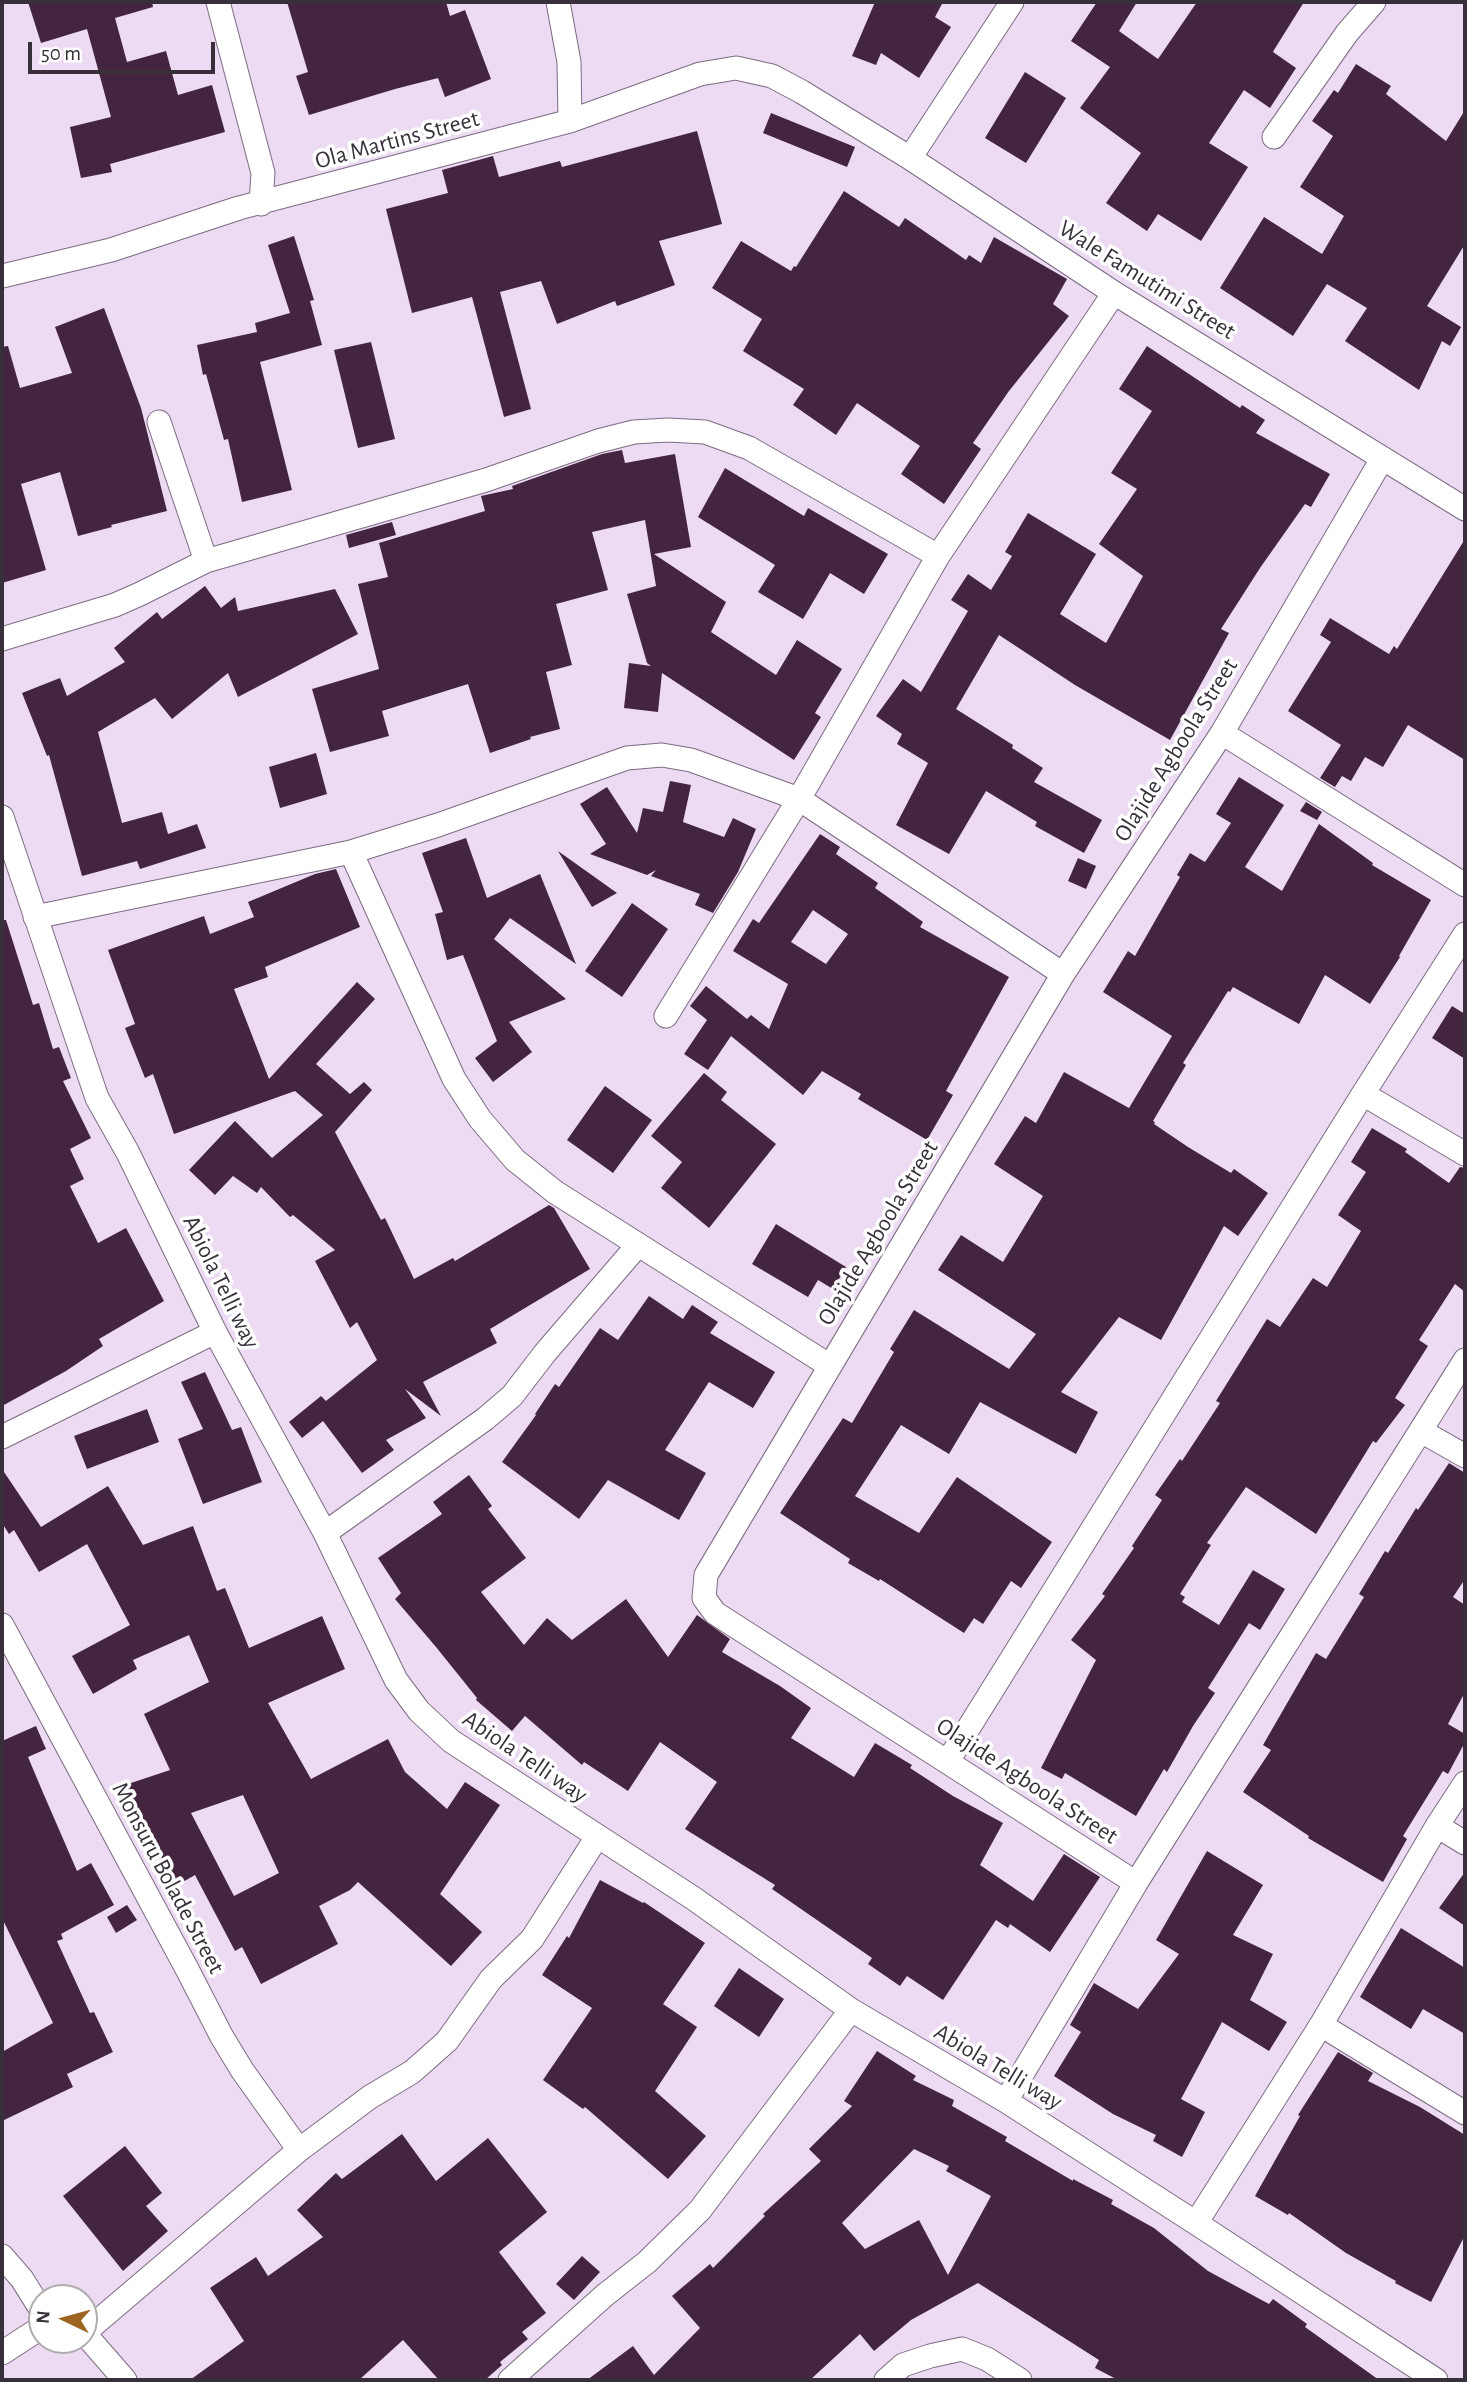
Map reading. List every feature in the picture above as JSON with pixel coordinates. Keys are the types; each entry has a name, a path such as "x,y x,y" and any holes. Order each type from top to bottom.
{"street":[{"path":"218,2 260,160 261,204"},
{"path":"558,2 569,62 570,121"},
{"path":"910,158 1012,2"},
{"path":"1274,137 1347,33 1374,2"},
{"name":"Ola Martins Street","path":"2,276 111,250 239,208 570,121 700,74 736,68 772,76 802,92"},
{"name":"Wale Famutimi Street","path":"802,92 910,158 1114,293 1465,509"},
{"path":"666,1016 799,799 938,556 1114,293"},
{"path":"159,422 206,561"},
{"path":"2,639 115,604 206,561 486,480 598,441 634,432 705,432 749,448 938,556"},
{"name":"Olajide Agboola Street","path":"1136,1883 715,1613 704,1598 706,1575 1063,974 1222,733 1382,459"},
{"path":"1222,733 1465,885"},
{"path":"35,917 351,852 438,825 627,758 662,755 691,760 799,799 1063,974"},
{"name":"Abiola Telli way","path":"2,817 97,1098 128,1153 215,1332 325,1533 396,1680 419,1712 451,1741 693,1898 851,2010 1006,2101 1436,2380"},
{"path":"351,852 454,1079 480,1119 515,1160 545,1184 638,1245 830,1366"},
{"path":"948,1761 1465,934"},
{"path":"1363,1094 1465,1154"},
{"path":"325,1533 485,1419 512,1396 545,1353 638,1245"},
{"path":"2,1437 215,1332"},
{"path":"1006,2101 1136,1883 1465,1360"},
{"path":"1421,1431 1465,1456"},
{"name":"Monsuru Bolade Street","path":"2,1625 222,2037 299,2150"},
{"path":"1196,2223 1321,2025 1465,1783"},
{"path":"1437,1826 1465,1843"},
{"path":"98,2321 299,2150 370,2097 412,2071 447,2041 491,1979 533,1939 597,1837"},
{"path":"510,2380 605,2295 647,2262 700,2210 851,2010"},
{"path":"1321,2025 1465,2113"},
{"path":"2,2256 28,2289"},
{"path":"2,2353 28,2336"},
{"path":"98,2349 125,2380"},
{"path":"886,2380 903,2365 962,2349 987,2359 1020,2380"}],"building":[{"path":"28,2 152,2 153,7 115,18 127,62 166,51 178,95 212,85 225,132 110,164 112,172 81,178 70,127 111,117 87,29 41,43"},
{"path":"287,2 446,2 450,16 465,10 491,79 445,97 438,78 309,115 296,76 308,72"},
{"path":"875,2 943,2 935,17 951,27 919,78 881,53 876,65 852,56"},
{"path":"1097,2 1137,2 1119,31 1158,59 1197,2 1304,2 1273,52 1296,68 1270,108 1244,90 1209,143 1248,167 1201,241 1158,214 1147,231 1106,203 1141,153 1080,108 1110,67 1071,41"},
{"path":"1356,64 1391,86 1386,94 1446,141 1465,110 1465,244 1427,306 1461,327 1450,346 1442,341 1419,390 1345,341 1367,308 1327,284 1293,336 1220,288 1264,217 1322,254 1344,216 1300,187 1333,136 1312,121 1334,90 1338,93"},
{"path":"1025,72 1066,98 1026,163 985,138"},
{"path":"771,113 855,147 847,167 763,133"},
{"path":"697,131 722,224 659,241 675,285 617,306 615,301 557,324 541,281 500,292 531,409 504,417 472,297 412,313 386,209 448,193 442,170 493,156 499,177 560,161 562,167"},
{"path":"844,191 899,227 905,218 966,260 969,255 981,263 994,237 1067,279 1053,304 1069,316 1009,391 973,443 981,449 944,504 901,474 920,446 857,403 836,435 793,405 804,389 743,351 762,319 712,288 741,241 791,271"},
{"path":"294,236 314,300 310,301 322,345 260,362 292,490 242,502 228,439 224,440 206,374 203,375 197,345 257,332 255,323 290,313 268,245"},
{"path":"104,308 141,408 167,511 78,536 60,472 21,484 46,570 2,583 2,347 8,346 20,388 72,373 55,327"},
{"path":"371,342 395,439 358,448 334,350"},
{"path":"1147,346 1240,408 1242,405 1265,420 1256,433 1330,474 1311,507 1305,504 1221,629 1229,633 1170,740 1075,685 999,635 956,709 1013,745 1012,748 1043,768 1034,782 1102,820 1084,853 1035,826 1037,822 986,791 949,854 896,825 928,763 897,744 902,734 876,716 903,679 921,692 968,611 951,600 968,574 991,590 1012,556 1005,552 1028,513 1096,554 1060,614 1106,643 1143,576 1099,544 1137,489 1111,473 1152,411 1119,389"},
{"path":"622,450 625,463 675,454 691,547 654,554 726,602 711,632 776,675 797,640 842,669 815,713 821,717 794,760 662,673 658,712 624,708 629,663 651,666 647,663 627,594 656,586 645,520 592,532 608,590 556,604 572,665 546,672 560,729 530,737 531,739 490,753 468,684 382,711 389,736 330,752 312,689 379,669 358,584 388,577 379,543 485,511 481,496 513,489 512,486 602,454"},
{"path":"725,468 804,516 808,508 888,554 864,594 830,573 803,619 758,592 775,565 698,517"},
{"path":"392,522 396,535 349,548 346,535"},
{"path":"1465,539 1465,760 1408,725 1383,767 1365,757 1351,781 1342,776 1335,787 1320,778 1341,745 1288,711 1331,642 1320,635 1330,618 1389,654 1394,646 1397,649"},
{"path":"205,586 221,608 235,597 238,611 335,589 358,634 238,697 228,673 172,719 155,698 98,732 122,823 162,812 168,834 197,824 206,848 140,869 137,861 82,876 49,755 47,756 22,693 60,678 67,696 125,662 114,648 157,612 162,619"},
{"path":"316,753 327,794 280,808 269,767"},
{"path":"1239,777 1284,805 1245,867 1282,891 1319,824 1373,863 1372,865 1431,900 1370,1004 1325,975 1299,1024 1233,987 1228,991 1183,1063 1186,1065 1153,1121 1188,1147 1231,1173 1234,1169 1268,1193 1238,1236 1224,1226 1161,1340 1119,1317 1061,1392 1098,1412 1076,1454 980,1402 949,1454 901,1425 855,1496 919,1533 957,1477 1052,1542 1021,1588 1011,1581 983,1624 974,1618 964,1633 880,1579 879,1581 848,1563 850,1559 780,1513 843,1418 852,1423 894,1352 890,1349 914,1310 1009,1369 1036,1334 938,1270 961,1235 1003,1262 1043,1196 994,1164 1025,1116 1036,1123 1064,1072 1129,1108 1172,1036 1103,992 1128,951 1135,956 1180,877 1177,875 1190,853 1205,862 1231,823 1216,814"},
{"path":"670,781 691,785 683,822 724,837 733,818 756,829 738,872 713,913 695,905 700,894 651,876 656,870 647,875 590,854 606,844 580,804 607,787 637,833 643,808 663,812"},
{"path":"1306,802 1322,812 1317,820 1300,811"},
{"path":"820,834 840,847 836,854 878,883 875,888 923,922 920,927 1009,977 946,1091 953,1095 927,1140 858,1099 861,1094 822,1071 803,1095 731,1036 708,1070 684,1054 707,1020 690,1006 706,986 747,1019 751,1015 769,1029 788,984 733,951 753,919 759,923","holes":["813,910 848,934 826,964 791,942"]},
{"path":"466,838 487,898 540,874 576,964 510,918 494,939 566,999 509,1022 532,1052 493,1082 475,1058 497,1041 463,955 447,960 435,914 443,912 422,853"},
{"path":"558,851 617,893 592,907"},
{"path":"1078,858 1096,866 1086,889 1068,881"},
{"path":"336,869 360,927 265,967 268,977 234,989 269,1079 357,982 375,999 316,1064 350,1094 364,1082 372,1090 335,1132 381,1220 385,1218 414,1279 453,1258 455,1261 549,1205 554,1208 590,1269 490,1329 497,1343 423,1382 441,1416 405,1389 426,1418 386,1440 394,1450 362,1473 323,1421 302,1438 289,1422 321,1396 326,1401 377,1360 357,1322 350,1328 315,1261 335,1250 293,1215 290,1217 261,1187 257,1193 233,1176 215,1195 189,1170 235,1121 272,1158 323,1115 295,1091 174,1134 153,1074 145,1078 125,1028 135,1024 108,950 204,916 210,934 254,917 248,902 315,874"},
{"path":"632,903 668,929 622,997 585,971"},
{"path":"2,920 6,920 33,1005 39,1003 53,1049 59,1047 71,1078 63,1081 91,1138 70,1149 84,1179 70,1186 98,1243 126,1228 164,1301 99,1339 103,1346 66,1371 2,1406"},
{"path":"1452,1006 1465,1014 1465,1059 1432,1038"},
{"path":"704,1073 727,1092 721,1100 776,1144 709,1228 661,1188 682,1162 651,1136"},
{"path":"605,1086 652,1120 613,1173 567,1140"},
{"path":"1372,1128 1407,1149 1405,1152 1449,1183 1460,1167 1465,1168 1465,1292 1455,1284 1419,1340 1428,1346 1395,1398 1405,1405 1376,1443 1373,1441 1316,1534 1246,1487 1207,1543 1211,1545 1180,1594 1185,1597 1182,1602 1219,1625 1253,1570 1285,1589 1260,1630 1249,1623 1208,1688 1215,1693 1167,1772 1164,1769 1136,1816 1065,1773 1062,1779 1041,1768 1096,1660 1071,1640 1105,1596 1102,1594 1134,1548 1132,1546 1162,1500 1155,1495 1180,1459 1182,1461 1220,1403 1216,1401 1267,1319 1280,1327 1313,1278 1327,1287 1361,1231 1338,1215 1366,1172 1351,1162"},
{"path":"776,1224 846,1267 833,1289 818,1280 808,1297 752,1264"},
{"path":"649,1296 683,1319 692,1305 718,1322 710,1333 775,1372 753,1408 709,1382 665,1450 706,1473 679,1520 608,1480 579,1519 502,1462 555,1384 559,1387 600,1328 618,1340"},
{"path":"205,1372 232,1430 241,1427 262,1482 203,1504 178,1439 203,1429 181,1382"},
{"path":"147,1409 159,1442 87,1469 74,1436"},
{"path":"1449,1463 1465,1473 1465,1579 1453,1597 1465,1605 1465,1692 1448,1724 1465,1734 1465,1742 1448,1774 1443,1771 1403,1836 1407,1839 1383,1882 1308,1838 1309,1836 1243,1792 1271,1750 1263,1745 1316,1653 1326,1659 1364,1597 1359,1594 1385,1551 1388,1553"},
{"path":"2,1469 41,1527 108,1486 143,1545 193,1526 217,1591 225,1588 249,1648 322,1616 345,1669 268,1703 311,1779 388,1739 405,1772 447,1809 465,1782 500,1805 440,1894 482,1932 451,1966 358,1882 350,1890 319,1906 338,1944 261,1984 242,1947 235,1951 195,1875 176,1886 147,1829 140,1831 125,1785 170,1770 144,1714 209,1682 189,1635 133,1660 137,1669 93,1694 72,1656 130,1625 87,1544 39,1572 14,1530 9,1534 2,1523","holes":["243,1795 279,1873 234,1896 191,1813"]},
{"path":"469,1475 492,1506 488,1509 526,1558 481,1592 524,1645 547,1618 572,1640 626,1599 668,1657 697,1615 730,1639 722,1652 780,1686 811,1708 791,1738 854,1777 875,1743 912,1765 910,1768 953,1796 1003,1823 980,1865 1033,1901 1064,1854 1100,1877 1050,1952 1010,1924 1008,1928 996,1920 943,2000 907,1976 900,1986 868,1964 872,1958 772,1889 775,1885 685,1829 717,1782 660,1742 628,1791 584,1762 582,1765 525,1716 512,1731 476,1700 395,1599 401,1593 378,1558 442,1514 433,1502"},
{"path":"36,1726 46,1749 28,1757 77,1871 91,1863 114,1905 61,1934 63,1939 57,1941 90,2013 94,2012 113,2052 67,2074 73,2087 2,2121 2,2052 53,2023 2,1918 2,1741"},
{"path":"1207,1851 1263,1885 1233,1935 1273,1954 1250,2000 1287,2022 1269,2051 1222,2022 1181,2099 1205,2112 1182,2157 1153,2141 1156,2135 1113,2114 1054,2076 1081,2032 1070,2025 1094,1983 1138,2009 1179,1954 1156,1940"},
{"path":"1465,1872 1465,1926 1439,1908"},
{"path":"600,1880 644,1902 705,1943 663,2004 697,2027 655,2091 706,2136 668,2179 585,2107 583,2109 543,2080 592,2008 542,1975 567,1936 569,1938"},
{"path":"127,1905 137,1920 116,1933 107,1917"},
{"path":"1401,1928 1465,1968 1465,2034 1423,2009 1411,2029 1360,1997"},
{"path":"739,1968 784,1999 759,2037 714,2006"},
{"path":"877,2051 916,2076 913,2080 954,2100 952,2106 1007,2137 1005,2141 1073,2181 1113,2200 1111,2204 1154,2228 1208,2271 1269,2304 1273,2299 1307,2324 1305,2327 1379,2380 1118,2380 1095,2368 1099,2360 978,2283 911,2320 874,2351 860,2334 810,2380 587,2380 633,2346 654,2375 700,2328 672,2296 710,2264 713,2268 765,2216 763,2214 821,2161 809,2149 852,2106 844,2101","holes":["914,2149 949,2166 946,2171 991,2196 948,2275 919,2220 865,2249 842,2223"]},
{"path":"1338,2052 1373,2073 1368,2081 1420,2107 1465,2135 1465,2235 1431,2302 1346,2253 1289,2213 1288,2215 1255,2196 1300,2116 1298,2115"},
{"path":"402,2134 436,2181 488,2138 547,2212 499,2252 546,2313 522,2332 528,2339 500,2362 502,2365 485,2380 439,2380 403,2340 359,2380 190,2380 244,2341 210,2288 256,2257 268,2276 323,2237 297,2210 336,2173 342,2179"},
{"path":"125,2146 162,2193 146,2206 168,2231 123,2271 63,2196"},
{"path":"582,2256 600,2272 574,2300 556,2284"}]}
